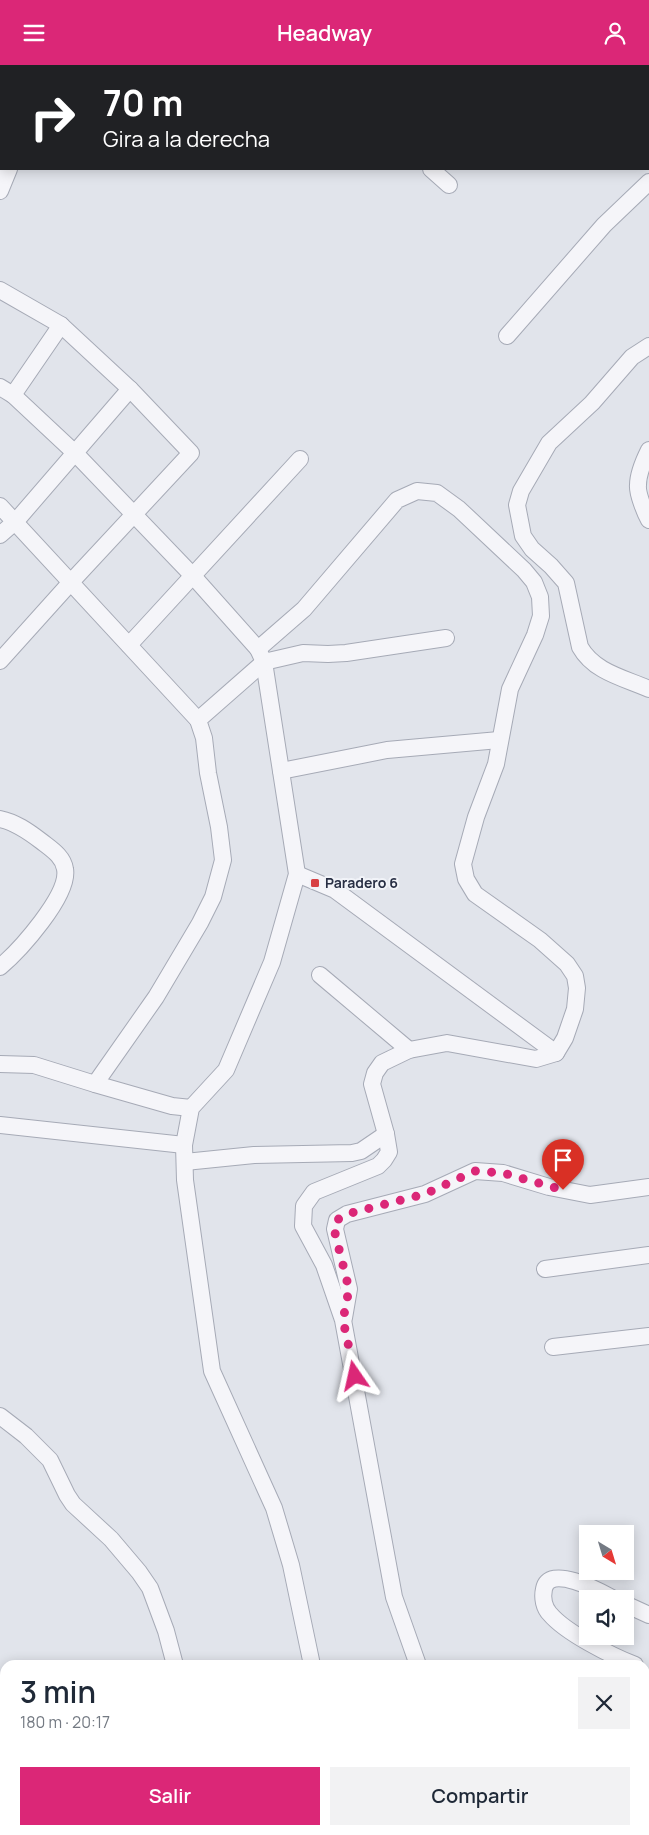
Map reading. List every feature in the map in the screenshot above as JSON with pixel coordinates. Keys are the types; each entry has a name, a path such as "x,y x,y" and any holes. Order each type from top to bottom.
{"street":[{"path":"0,191 9,170"},
{"path":"433,170 449,185"},
{"path":"507,336 604,225 649,182"},
{"path":"0,290 61,325 130,389 191,453 0,661"},
{"path":"61,325 7,391 75,453 193,576 261,655 297,874 272,963 226,1070 191,1108 184,1145 185,1180 212,1371 274,1508 291,1565 311,1660"},
{"path":"649,346 632,357 592,403 549,443 521,491 516,505 523,536 532,549 566,583 580,647 584,654 604,671 649,689"},
{"path":"0,535 16,521 130,389"},
{"path":"649,450 637,486 645,514 649,520"},
{"path":"128,645 300,459"},
{"path":"198,720 304,609 397,499 417,491 437,493 459,509 524,570 534,582 540,597 541,616 535,635 510,689 496,764 476,817 463,864 466,879 475,894 540,940 567,964 574,976 577,988 575,1009 565,1038 556,1053 536,1059 447,1043 409,1050 382,1063 375,1073 372,1084 386,1133 389,1152 378,1166 314,1191 304,1206 303,1226 324,1265 343,1320 394,1597 416,1660"},
{"path":"0,506 16,521 198,720 204,738 208,773 219,827 223,860 213,897 200,923 156,997 94,1084"},
{"path":"261,655 303,653 328,655 446,638"},
{"path":"281,771 387,750 499,740"},
{"path":"0,819 27,830 54,851 63,863 66,877 61,893 31,935 21,948 0,967"},
{"path":"297,874 335,890 556,1053"},
{"path":"320,975 409,1050"},
{"path":"0,1064 34,1065 172,1106 191,1108"},
{"path":"0,1125 184,1145"},
{"path":"185,1162 254,1155 352,1153 361,1151 386,1133"},
{"path":"343,1320 349,1289 334,1229 337,1220 347,1214 425,1194 475,1171 503,1173 549,1187 590,1195 649,1187"},
{"path":"545,1269 649,1255"},
{"path":"553,1347 649,1336"},
{"path":"0,1415 26,1436 50,1460 73,1504 111,1539 140,1572 150,1588 175,1660"},
{"path":"579,1636 565,1629 545,1607 543,1595 545,1584 557,1578 585,1585 595,1590"},
{"path":"634,1608 649,1615"},
{"path":"596,1645 625,1660"}],"place":[{"name":"Paradero 6","path":"315,883"}],"route":[{"path":"355,1376 343,1320 349,1289 334,1229 337,1220 347,1214 425,1194 453,1183 475,1171 503,1173 563,1190"}]}
